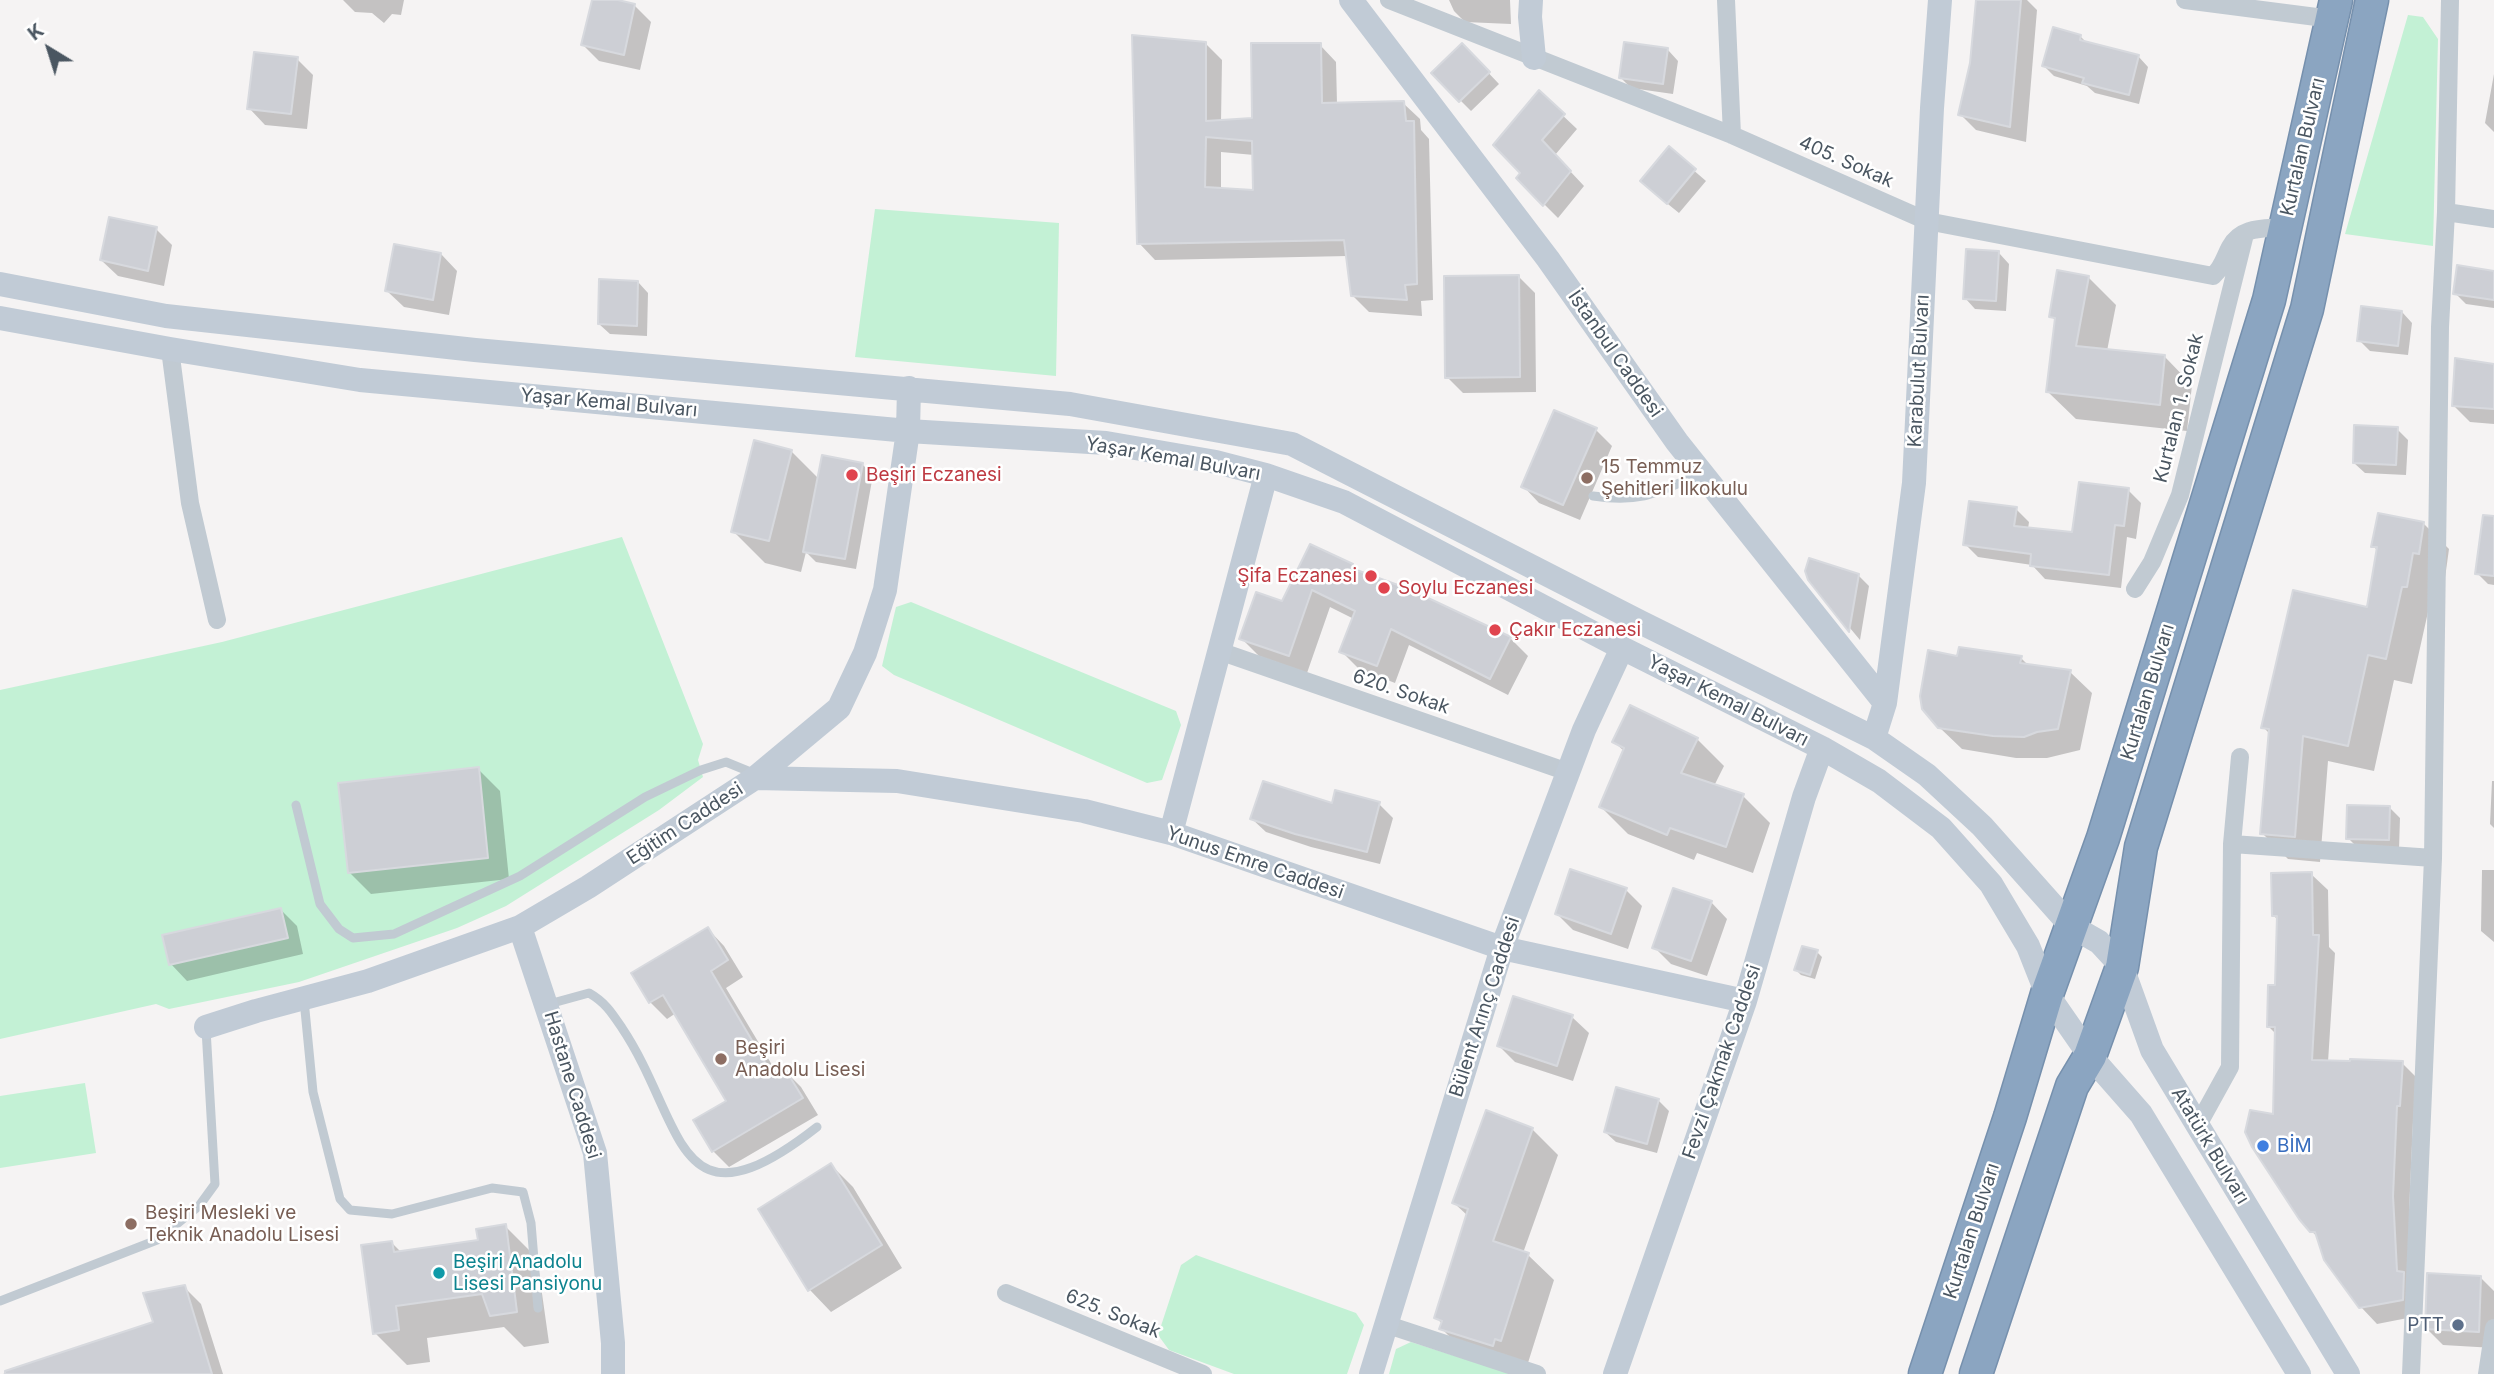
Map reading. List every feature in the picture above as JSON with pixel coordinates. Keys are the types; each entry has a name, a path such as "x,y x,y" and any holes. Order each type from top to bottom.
{"highway":[{"name":"Kurtalan Bulvarı","path":"1976,1374 2072,1086 2090,1056 2122,967 2141,847 2307,309 2372,0"},
{"name":"Kurtalan Bulvarı","path":"1925,1374 2010,1117 2046,994 2103,838 2269,300 2334,10"}],"street":[{"name":"İstanbul Caddesi","path":"1351,0 1548,259 1677,442 1885,703"},
{"name":"405. Sokak","path":"1389,0 1732,135 1927,221 2213,276 2222,267 2231,245 2246,230"},
{"path":"1531,0 1534,58"},
{"path":"1726,0 1732,135"},
{"name":"Karabulut Bulvarı","path":"1874,738 1885,703 1914,483 1940,0"},
{"path":"2185,0 2334,10"},
{"path":"2411,1374 2433,858 2440,327 2446,212 2450,0"},
{"path":"2446,212 2494,219"},
{"path":"2246,230 2284,227"},
{"name":"Kurtalan 1. Sokak","path":"2135,589 2152,562 2180,495 2246,230"},
{"name":"Yaşar Kemal Bulvarı","path":"0,284 179,317 475,350 1070,404 1292,444 1874,738 1927,775 1982,826 2071,926"},
{"name":"Yaşar Kemal Bulvarı","path":"0,318 360,380 908,431 1106,443 1216,462 1266,475 1343,502 1622,648 1822,748 1879,781 1941,828 1991,884 2028,946 2046,994"},
{"path":"170,349 190,503 217,620"},
{"name":"Eğitim Caddesi","path":"205,1027 368,981 520,927 588,887 755,778 839,708 865,653 885,590 908,431 909,388"},
{"path":"1171,833 1266,475"},
{"name":"Bülent Arınç Caddesi","path":"1371,1374 1502,948 1584,730 1622,648"},
{"name":"620. Sokak","path":"1219,651 1568,772"},
{"name":"Fevzi Çakmak Caddesi","path":"1615,1374 1745,1001 1804,797 1822,748"},
{"path":"2198,1125 2230,1067 2232,844 2240,757"},
{"name":"Yunus Emre Caddesi","path":"755,778 897,781 1084,811 1171,833 1502,948 1745,1001"},
{"path":"2232,844 2433,858"},
{"name":"Atatürk Bulvarı","path":"2071,926 2099,942 2122,967 2152,1050 2348,1374"},
{"name":"Hastane Caddesi","path":"520,927 595,1153 613,1343 613,1374"},
{"path":"2046,994 2090,1056 2141,1114 2299,1374"},
{"name":"625. Sokak","path":"1006,1293 1203,1374"},
{"path":"1388,1325 1537,1374"},
{"path":"2487,1374 2494,1328"}],"lane":[{"path":"1593,496 1620,500 1653,495 1701,473"},
{"path":"296,805 320,904 339,929 353,937 394,934 520,876 645,797 701,769 726,762 748,771 755,778"},
{"path":"547,1004 590,993 604,1002 634,1046 677,1139 698,1167 716,1173 750,1169 792,1147 817,1127"},
{"path":"304,998 313,1092 340,1199 350,1210 392,1214 492,1188 523,1192 531,1223 538,1308"},
{"path":"0,1301 157,1240 199,1206 215,1184 205,1027"}],"green space":[{"path":"2408,15 2423,17 2438,39 2433,246 2345,234"},
{"path":"875,209 1059,223 1056,376 855,357"},
{"path":"622,537 703,744 698,760 703,777 659,810 506,906 457,928 299,982 169,1009 156,1004 0,1039 0,690 222,642"},
{"path":"911,602 1176,711 1181,725 1162,780 1147,783 894,675 882,666 896,607"},
{"path":"85,1083 96,1153 0,1168 0,1096"},
{"path":"1196,1255 1356,1313 1364,1325 1347,1374 1234,1374 1169,1350 1158,1335 1181,1265"},
{"path":"1411,1342 1512,1374 1389,1374 1396,1349"}],"building":[{"path":"592,0 618,0 635,4 624,55 581,45"},
{"path":"1976,0 2021,0 2010,127 1958,115 1970,63"},
{"path":"2053,27 2081,35 2080,40 2139,55 2129,95 2082,83 2084,78 2042,66"},
{"path":"1132,35 1206,42 1206,121 1252,118 1251,43 1321,43 1322,103 1404,101 1406,121 1414,121 1417,284 1405,285 1407,300 1351,296 1344,240 1137,244","holes":["1206,137 1252,141 1253,190 1205,187"]},
{"path":"1624,42 1668,48 1663,84 1619,78"},
{"path":"1462,43 1490,72 1459,102 1431,73"},
{"path":"254,52 298,57 291,114 247,109"},
{"path":"1539,90 1565,114 1542,140 1571,171 1543,206 1516,178 1520,173 1493,145"},
{"path":"1669,146 1696,169 1667,204 1640,181"},
{"path":"109,217 157,227 148,271 100,260"},
{"path":"394,244 441,253 433,300 385,291"},
{"path":"1966,249 1999,251 1996,301 1963,299"},
{"path":"2457,265 2494,271 2494,300 2453,294"},
{"path":"2057,270 2089,276 2076,346 2165,355 2160,405 2046,392 2055,318 2049,317"},
{"path":"1519,275 1520,377 1445,378 1444,276"},
{"path":"599,279 638,281 637,326 598,324"},
{"path":"2361,306 2402,311 2398,346 2357,341"},
{"path":"2455,358 2494,364 2494,409 2452,406"},
{"path":"1554,410 1597,428 1563,505 1521,487"},
{"path":"2354,425 2398,427 2396,465 2353,463"},
{"path":"754,440 792,450 769,541 731,532"},
{"path":"822,455 863,463 845,559 803,552"},
{"path":"2079,482 2129,488 2124,526 2115,525 2109,575 2030,566 2031,554 1963,545 1969,501 2017,507 2014,526 2072,532"},
{"path":"2378,513 2424,522 2419,554 2413,553 2407,587 2402,587 2386,659 2368,655 2348,746 2303,736 2295,837 2260,834 2269,729 2261,728 2293,590 2367,607 2377,547 2371,547"},
{"path":"2483,515 2494,516 2494,576 2475,574"},
{"path":"1310,544 1353,564 1351,568 1409,589 1511,637 1490,679 1391,629 1377,666 1339,652 1355,611 1312,590 1289,656 1239,639 1256,592 1282,601"},
{"path":"1809,558 1859,574 1849,632 1808,580 1805,571"},
{"path":"1959,647 2022,656 2020,663 2071,670 2058,729 2024,737 1993,736 1938,728 1922,709 1920,696 1928,650 1957,656"},
{"path":"1630,705 1698,738 1681,773 1744,794 1726,847 1670,828 1667,835 1599,807 1624,748 1612,742"},
{"path":"479,767 488,858 348,873 338,783"},
{"path":"1263,781 1332,803 1335,790 1380,802 1367,852 1295,834 1250,819"},
{"path":"2347,805 2390,806 2389,840 2346,839"},
{"path":"1570,869 1627,888 1611,934 1555,914"},
{"path":"2312,872 2313,935 2319,935 2312,1060 2403,1061 2400,1106 2397,1106 2393,1196 2397,1271 2404,1272 2403,1300 2359,1308 2324,1260 2315,1232 2310,1232 2299,1219 2245,1132 2250,1110 2273,1114 2275,1027 2267,1027 2268,985 2275,985 2277,916 2272,916 2271,873"},
{"path":"1673,888 1712,901 1691,961 1652,948"},
{"path":"281,908 288,938 169,965 162,935"},
{"path":"708,927 728,960 711,971 773,1076 785,1069 803,1098 712,1152 693,1120 726,1101 663,995 649,1003 631,973"},
{"path":"1802,946 1818,950 1810,975 1794,970"},
{"path":"1513,996 1573,1015 1557,1066 1497,1046"},
{"path":"1616,1087 1659,1099 1647,1144 1604,1132"},
{"path":"1486,1110 1533,1128 1493,1241 1529,1253 1501,1341 1495,1339 1493,1346 1439,1329 1442,1321 1434,1318 1468,1209 1452,1203"},
{"path":"831,1163 882,1245 808,1291 758,1209"},
{"name":"Beşiri Anadolu Lisesi Pansiyonu","path":"506,1224 517,1312 490,1316 482,1294 396,1306 399,1330 373,1334 361,1245 392,1241 394,1252 478,1240 476,1229"},
{"path":"2427,1273 2481,1276 2479,1332 2425,1329"},
{"path":"185,1285 212,1374 5,1374 5,1371 153,1322 143,1293"}],"place":[{"name":"Beşiri Eczanesi","path":"852,475"},
{"name":"15 Temmuz Şehitleri İlkokulu","path":"1587,478"},
{"name":"Şifa Eczanesi","path":"1371,576"},
{"name":"Soylu Eczanesi","path":"1384,588"},
{"name":"Çakır Eczanesi","path":"1495,630"},
{"name":"Beşiri Anadolu Lisesi","path":"721,1059"},
{"name":"BİM","path":"2263,1146"},
{"name":"Beşiri Mesleki ve Teknik Anadolu Lisesi","path":"131,1224"},
{"name":"Beşiri Anadolu Lisesi Pansiyonu","path":"439,1273"},
{"name":"PTT","path":"2458,1325"}]}
